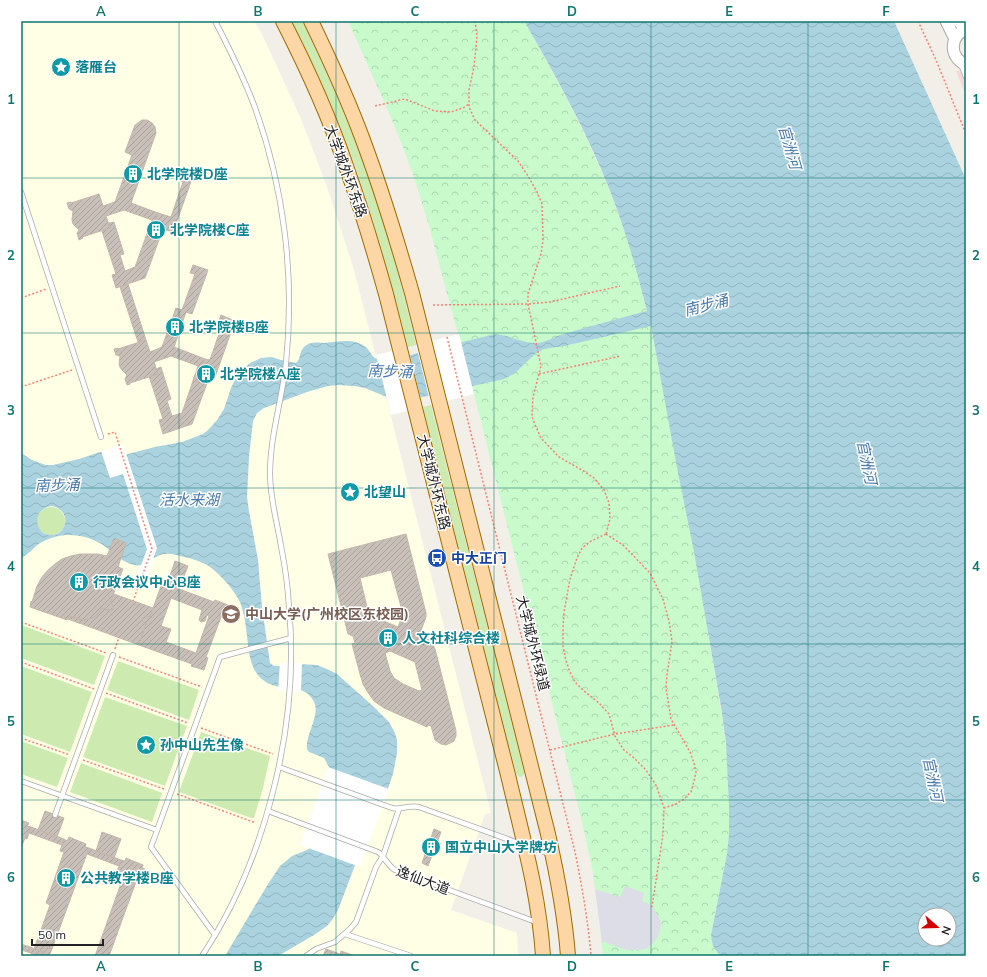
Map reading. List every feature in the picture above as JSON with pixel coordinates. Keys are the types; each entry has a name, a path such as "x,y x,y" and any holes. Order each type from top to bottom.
{"main road":[{"name":"大学城外环东路","path":"283,21 319,97 346,165 369,234 400,349 525,845 540,923 543,956"},
{"name":"大学城外环东路","path":"311,21 344,91 358,127 378,180 400,252 440,402 553,855 563,912 568,956"}],"street":[{"path":"946,21 955,39"},
{"path":"958,21 966,29 958,35 953,46 956,58 963,64"}],"lane":[{"path":"202,956 228,911 248,868 268,812 281,757 291,663 290,611 271,485 272,441 280,403 286,362 289,315 287,260 282,213 277,185 254,104 215,21"},
{"path":"963,64 966,77"},
{"path":"21,192 101,437"},
{"path":"215,934 151,847 220,656 290,638"},
{"path":"55,815 113,655"},
{"path":"279,767 392,808 399,809 419,806 553,855"},
{"path":"21,781 157,830"},
{"path":"306,956 316,949 335,942 356,922 376,867 383,856 399,809"},
{"name":"逸仙大道","path":"268,812 378,852 383,856 390,867 398,871 540,923"},
{"path":"345,934 403,955 410,956"}],"path":[{"path":"475,21 477,36 474,67 469,90 469,107 475,120 518,162 537,192 542,204 543,240 541,254 528,294 528,304 541,366 533,397 532,417 541,438 559,457 594,478 604,490 609,503 610,519 606,534"},
{"path":"918,21 936,60 966,134"},
{"path":"375,106 405,99 435,111 451,112 469,104"},
{"path":"433,305 528,304 550,302 620,286"},
{"path":"21,298 52,287"},
{"name":"大学城外环绿道","path":"446,337 575,852 585,908 591,956"},
{"path":"539,374 621,356"},
{"path":"21,387 78,368"},
{"path":"101,437 115,432 152,549 133,601"},
{"path":"606,534 623,545 650,573 663,599 669,621 672,641 666,688 671,719 690,752 696,772 691,792 676,804 664,808"},
{"path":"606,534 591,541 582,548 577,558 570,578 564,612 563,646 566,661 576,682 609,714 615,734 623,749 646,770 656,785 664,808 663,834 652,907"},
{"path":"113,655 119,638"},
{"path":"21,662 281,757"},
{"path":"550,750 615,734 674,725"},
{"path":"21,738 263,826"}],"shaded area":[{"name":"中山大学(广州校区东校园)","path":"21,21 254,21 261,32 301,119 329,193 354,270 491,813 485,814 451,910 517,933 518,956 21,956"},
{"path":"966,70 966,96 956,71"},
{"path":"625,886 644,893 642,901 649,904 654,909 661,922 658,937 646,949 627,950 602,941 595,889 620,897"}],"green space":[{"path":"292,21 302,21 345,115 370,182 387,236 416,345 408,347 383,255 354,163 325,91"},
{"path":"348,21 524,21 569,103 596,158 608,187 639,278 655,346 697,567 722,715 729,779 730,822 725,865 711,935 714,947 721,956 603,956 592,867 582,822 474,394 429,226 415,180 401,142"},
{"path":"431,405 524,771 524,775 521,777 516,773 423,407"},
{"path":"51,507 61,511 65,521 61,531 51,535 41,531 37,521 41,511"},
{"path":"21,625 105,656 94,685 21,658"},
{"path":"118,661 199,690 189,720 107,690"},
{"path":"21,666 92,692 70,752 21,734"},
{"path":"105,697 187,726 165,786 83,757"},
{"path":"201,732 270,756 263,788 254,818 179,792"},
{"path":"21,741 68,758 57,787 21,774"},
{"path":"81,763 162,793 152,822 70,792"}],"water":[{"path":"524,21 894,21 966,181 966,956 721,956 714,947 711,935 727,854 729,834 726,743 694,552 651,326 564,346 544,349 535,354 515,373 504,379 409,400 389,398 365,388 337,385 307,392 264,408 257,413 253,421 247,497 258,560 262,607 270,663 274,666 296,664 317,665 337,674 389,722 397,740 397,753 393,774 386,794 360,852 338,910 327,926 278,956 225,956 280,866 292,856 313,846 325,804 329,767 324,758 309,752 307,749 308,737 316,711 313,700 301,690 276,686 261,678 254,669 250,659 240,602 223,578 203,563 184,557 166,554 158,556 143,564 129,564 96,541 72,535 64,535 48,539 40,543 21,558 21,453 40,463 53,465 79,459 103,451 124,455 182,442 203,434 217,420 224,409 231,388 241,371 250,363 261,358 272,357 296,363 299,360 301,351 309,344 345,341 355,342 366,347 373,357 380,361 386,361 495,334 527,342 538,343 605,322 647,311 627,239 608,186 593,150 555,75","holes":["52,506 59,509 63,513 65,519 65,524 62,530 53,535 42,532 37,521 40,512 45,508"]}],"pier":[{"path":"459,334 474,394 431,405 416,345"},
{"path":"408,347 423,407 391,415 376,355"},
{"path":"123,444 157,548 147,577 138,574 147,549 123,474 110,478 101,451"},
{"path":"280,663 302,663 301,692 278,691"},
{"path":"328,767 389,789 360,867 300,845"}],"building":[{"name":"北学院楼D座","path":"142,120 147,120 152,123 155,127 156,133 131,203 158,213 155,221 124,210 106,216 110,228 82,237 83,238 79,240 77,233 79,230 73,224 72,220 73,211 69,209 67,203 99,194 103,206 115,202 132,155 125,152 135,125"},
{"name":"北学院楼C座","path":"179,171 193,176 173,232 163,229 145,278 116,288 112,275 116,274 102,231 110,228 109,223 114,222 124,254 120,255 125,271 135,267 152,220 155,221 158,213 171,217 183,182 176,179"},
{"name":"北学院楼B座","path":"193,265 208,270 192,314 186,312 174,347 205,359 201,367 171,356 154,362 158,374 127,385 125,379 127,375 119,365 120,356 116,355 114,349 146,340 150,352 162,347 176,308 182,310 195,274 190,273"},
{"path":"128,284 146,340 138,342 120,287"},
{"name":"北学院楼A座","path":"221,315 235,321 215,377 210,375 192,424 163,434 159,420 163,419 149,376 158,374 156,369 161,367 171,399 167,401 172,416 182,413 198,366 201,367 205,359 210,360 222,325 218,324"},
{"name":"人文社科综合楼","path":"406,534 426,613 419,636 429,640 435,649 456,731 454,741 446,745 441,744 435,740 431,726 428,725 427,727 384,708 374,701 367,691 363,684 352,644 355,643 353,636 348,634 328,554","holes":["391,570 403,614 398,627 369,615 360,578","390,651 415,662 422,690 419,691 394,678 390,671 385,653"]},
{"name":"行政会议中心B座","path":"114,538 126,543 118,567 123,569 110,603 113,605 112,610 102,608 98,614 89,619 83,620 69,616 67,620 30,607 37,586 42,577 55,564 62,559 80,554 98,554 107,556"},
{"path":"175,561 188,566 179,589 214,602 215,600 228,605 223,617 221,617 206,657 208,658 204,670 191,666 192,664 139,645 146,624 142,621 143,618 145,616 150,617 162,583 167,585","holes":["171,598 202,610 199,620 201,622 205,621 207,615 209,616 196,653 166,642 171,629 161,626"]},
{"path":"114,594 153,608 150,617 145,616 143,618 142,621 146,624 139,645 68,619 69,616 83,620 89,619 98,614 102,608 112,610 113,605 110,603"},
{"path":"45,811 64,818 57,837 38,830"},
{"path":"21,820 29,823 27,826 31,827 27,839 25,838 21,848"},
{"path":"31,827 64,839 62,845 29,833"},
{"name":"国立中山大学牌坊","path":"434,829 441,832 428,866 422,863"},
{"path":"102,832 121,839 114,858 96,851"},
{"name":"公共教学楼B座","path":"69,837 86,844 85,847 89,848 52,949 47,947 45,953 34,949 50,905 46,903 64,852 60,851 64,839 67,841"},
{"path":"89,848 121,860 119,866 87,854"},
{"path":"126,858 143,865 142,868 145,869 141,881 137,879 109,956 95,956 124,875 117,872 121,860 125,861"},
{"path":"21,944 30,947 28,952 21,950"},
{"path":"30,947 45,953 47,947 52,949 49,956 38,956 28,952"},
{"path":"326,949 340,954 341,951 355,956 323,956"}],"place":[{"name":"落雁台","path":"61,67"},
{"name":"北学院楼D座","path":"133,174"},
{"name":"北学院楼C座","path":"156,230"},
{"name":"北学院楼B座","path":"175,327"},
{"name":"北学院楼A座","path":"206,374"},
{"name":"北望山","path":"350,492"},
{"name":"中大正门","path":"437,558"},
{"name":"行政会议中心B座","path":"79,582"},
{"name":"中山大学(广州校区东校园)","path":"231,614"},
{"name":"人文社科综合楼","path":"388,638"},
{"name":"孙中山先生像","path":"146,745"},
{"name":"国立中山大学牌坊","path":"431,847"},
{"name":"公共教学楼B座","path":"66,878"}],"water label":[{"name":"官洲河","path":"790,147"},
{"name":"南步涌","path":"706,305"},
{"name":"南步涌","path":"390,371"},
{"name":"官洲河","path":"867,462"},
{"name":"南步涌","path":"57,485"},
{"name":"活水来湖","path":"189,499"},
{"name":"官洲河","path":"933,779"}]}
